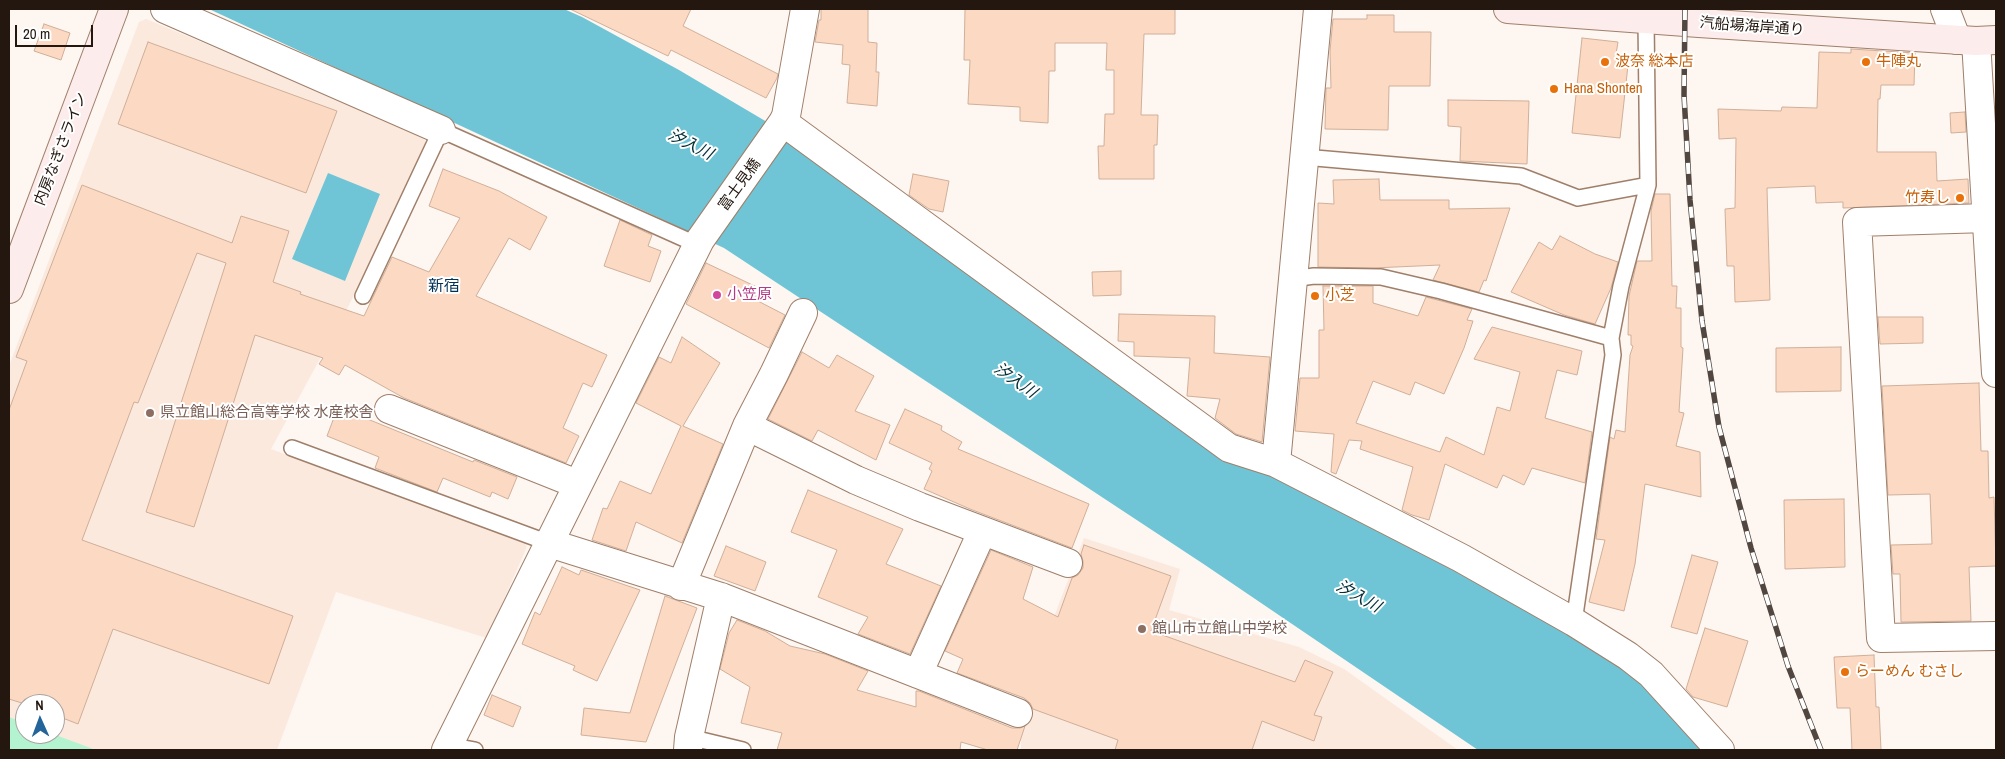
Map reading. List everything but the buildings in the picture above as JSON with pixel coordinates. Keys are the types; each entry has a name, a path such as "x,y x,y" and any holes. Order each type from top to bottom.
{"street":[{"name":"内房なぎさライン","path":"9,289 114,9"},
{"path":"165,9 441,130"},
{"path":"805,9 786,116 781,126 1229,448 1276,463 1403,528 1574,622 1628,656 1651,674 1720,750"},
{"path":"1276,463 1318,9"},
{"name":"汽船場海岸通り","path":"1508,9 1646,20 1977,41"},
{"path":"1945,9 1977,41 1996,373"},
{"name":"富士見橋","path":"447,748 577,484 699,243 781,126"},
{"path":"1987,218 1857,222 1881,638 1996,636"},
{"path":"681,586 747,426 803,313"},
{"path":"389,409 577,484"},
{"path":"747,426 856,480 982,532 1068,563"},
{"path":"918,674 982,532"},
{"path":"549,543 721,597 1018,712"},
{"path":"688,744 721,597"}],"lane":[{"path":"1574,622 1613,355 1612,338 1621,286 1648,186 1646,20"},
{"path":"363,296 441,130 699,243"},
{"path":"1304,157 1521,176 1578,198 1648,186"},
{"path":"1292,279 1314,276 1381,277 1441,291 1612,338"},
{"path":"292,448 549,543"},
{"path":"688,744 743,750"},
{"path":"447,748 475,750"}],"shaded area":[{"name":"県立館山総合高等学校 水産校舎","path":"146,19 382,117 425,140 425,149 348,307 271,449 441,513 527,541 526,549 487,638 336,592 277,750 9,750 9,366 139,22"},
{"name":"館山市立館山中学校","path":"1084,538 1180,569 1169,610 1299,647 1344,669 1458,750 1021,750 1021,704"}],"green space":[{"path":"9,717 15,719 15,744 65,744 65,738 96,750 9,750"}],"water":[{"name":"汐入川","path":"209,9 564,9 582,17 679,70 789,135 1272,476 1426,555 1608,657 1666,703 1705,750 1478,750 1205,565 724,248"},
{"path":"328,173 380,194 345,281 292,259"}],"railway":[{"path":"1685,9 1684,95 1690,200 1702,321 1719,427 1751,548 1788,666 1821,750"}],"place":[{"name":"波奈 総本店","path":"1605,62"},
{"name":"牛陣丸","path":"1866,62"},
{"name":"Hana Shonten","path":"1554,89"},
{"name":"竹寿し","path":"1960,198"},
{"name":"小笠原","path":"717,295"},
{"name":"小芝","path":"1315,296"},
{"name":"県立館山総合高等学校 水産校舎","path":"150,413"},
{"name":"館山市立館山中学校","path":"1142,629"},
{"name":"らーめん むさし","path":"1845,672"}],"district":[{"name":"新宿","path":"444,287"}]}
